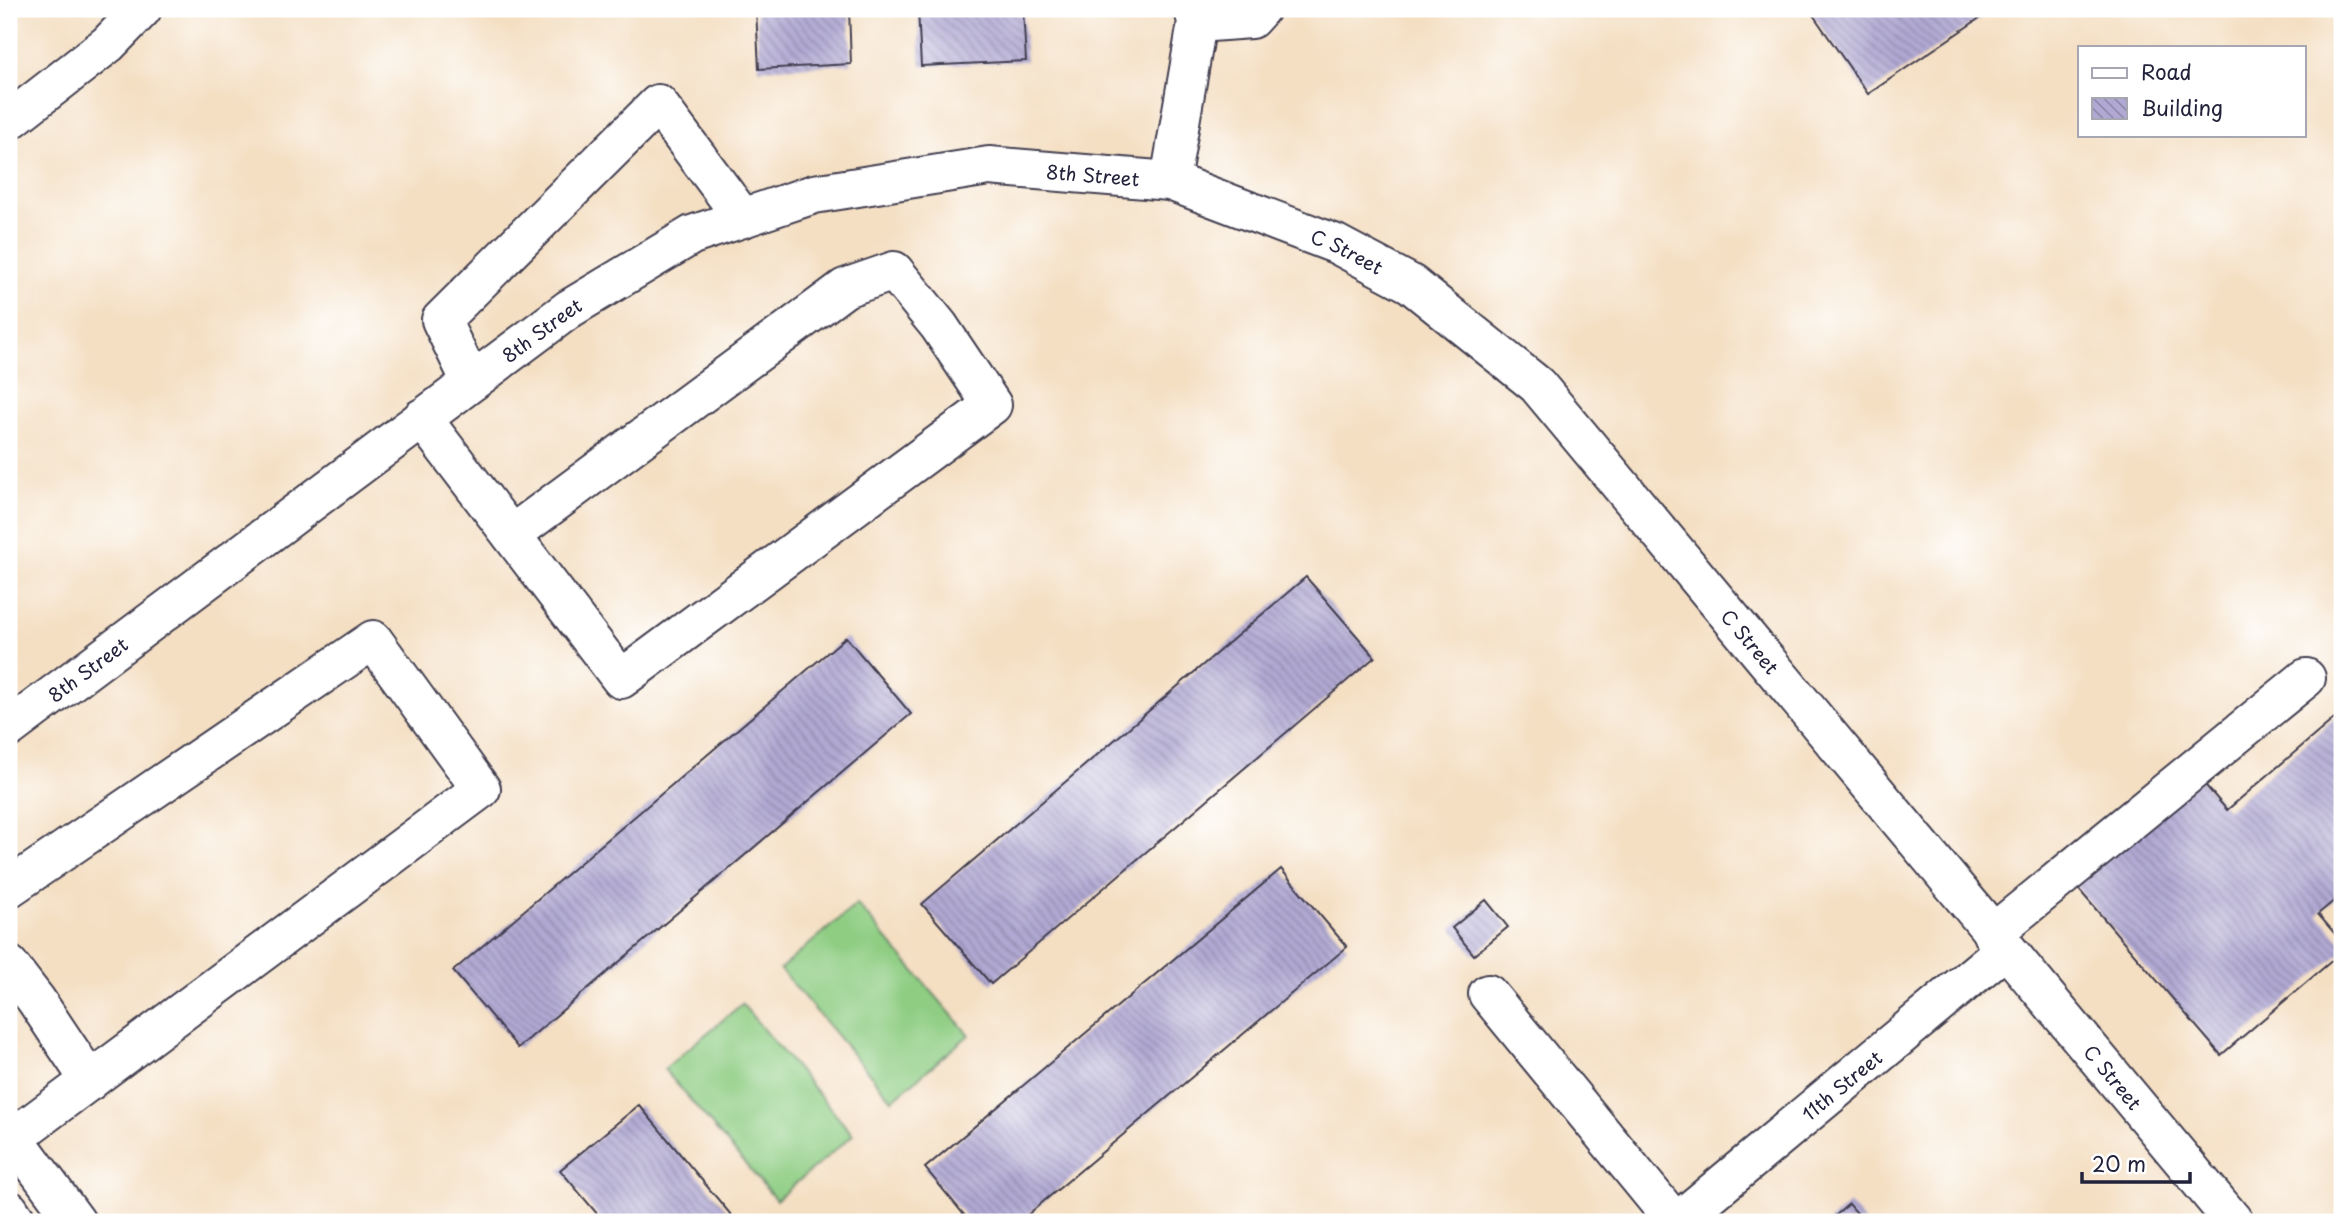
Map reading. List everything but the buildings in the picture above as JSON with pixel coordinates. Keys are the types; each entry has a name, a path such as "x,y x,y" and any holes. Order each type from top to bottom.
{"street":[{"path":"9,121 108,44 142,9"},
{"path":"1170,181 1195,16 1251,19 1260,9"},
{"path":"471,382 441,320 658,104 743,218"},
{"name":"8th Street","path":"9,728 569,309 692,235 814,194 989,166 1063,170 1170,181"},
{"name":"C Street","path":"1170,181 1336,244 1411,284 1537,385 2235,1222"},
{"path":"422,418 511,535 621,679 992,405 939,326 894,271 845,288 511,535"},
{"path":"9,888 373,640 481,789 90,1081 11,1134 76,1222"},
{"name":"11th Street","path":"1676,1222 2306,678"},
{"path":"9,965 90,1081"},
{"path":"1488,994 1676,1222"},
{"path":"9,1210 17,1222"}],"green space":[{"path":"857,904 969,1035 892,1100 780,969"},
{"path":"742,1004 853,1135 776,1200 664,1069"}]}
